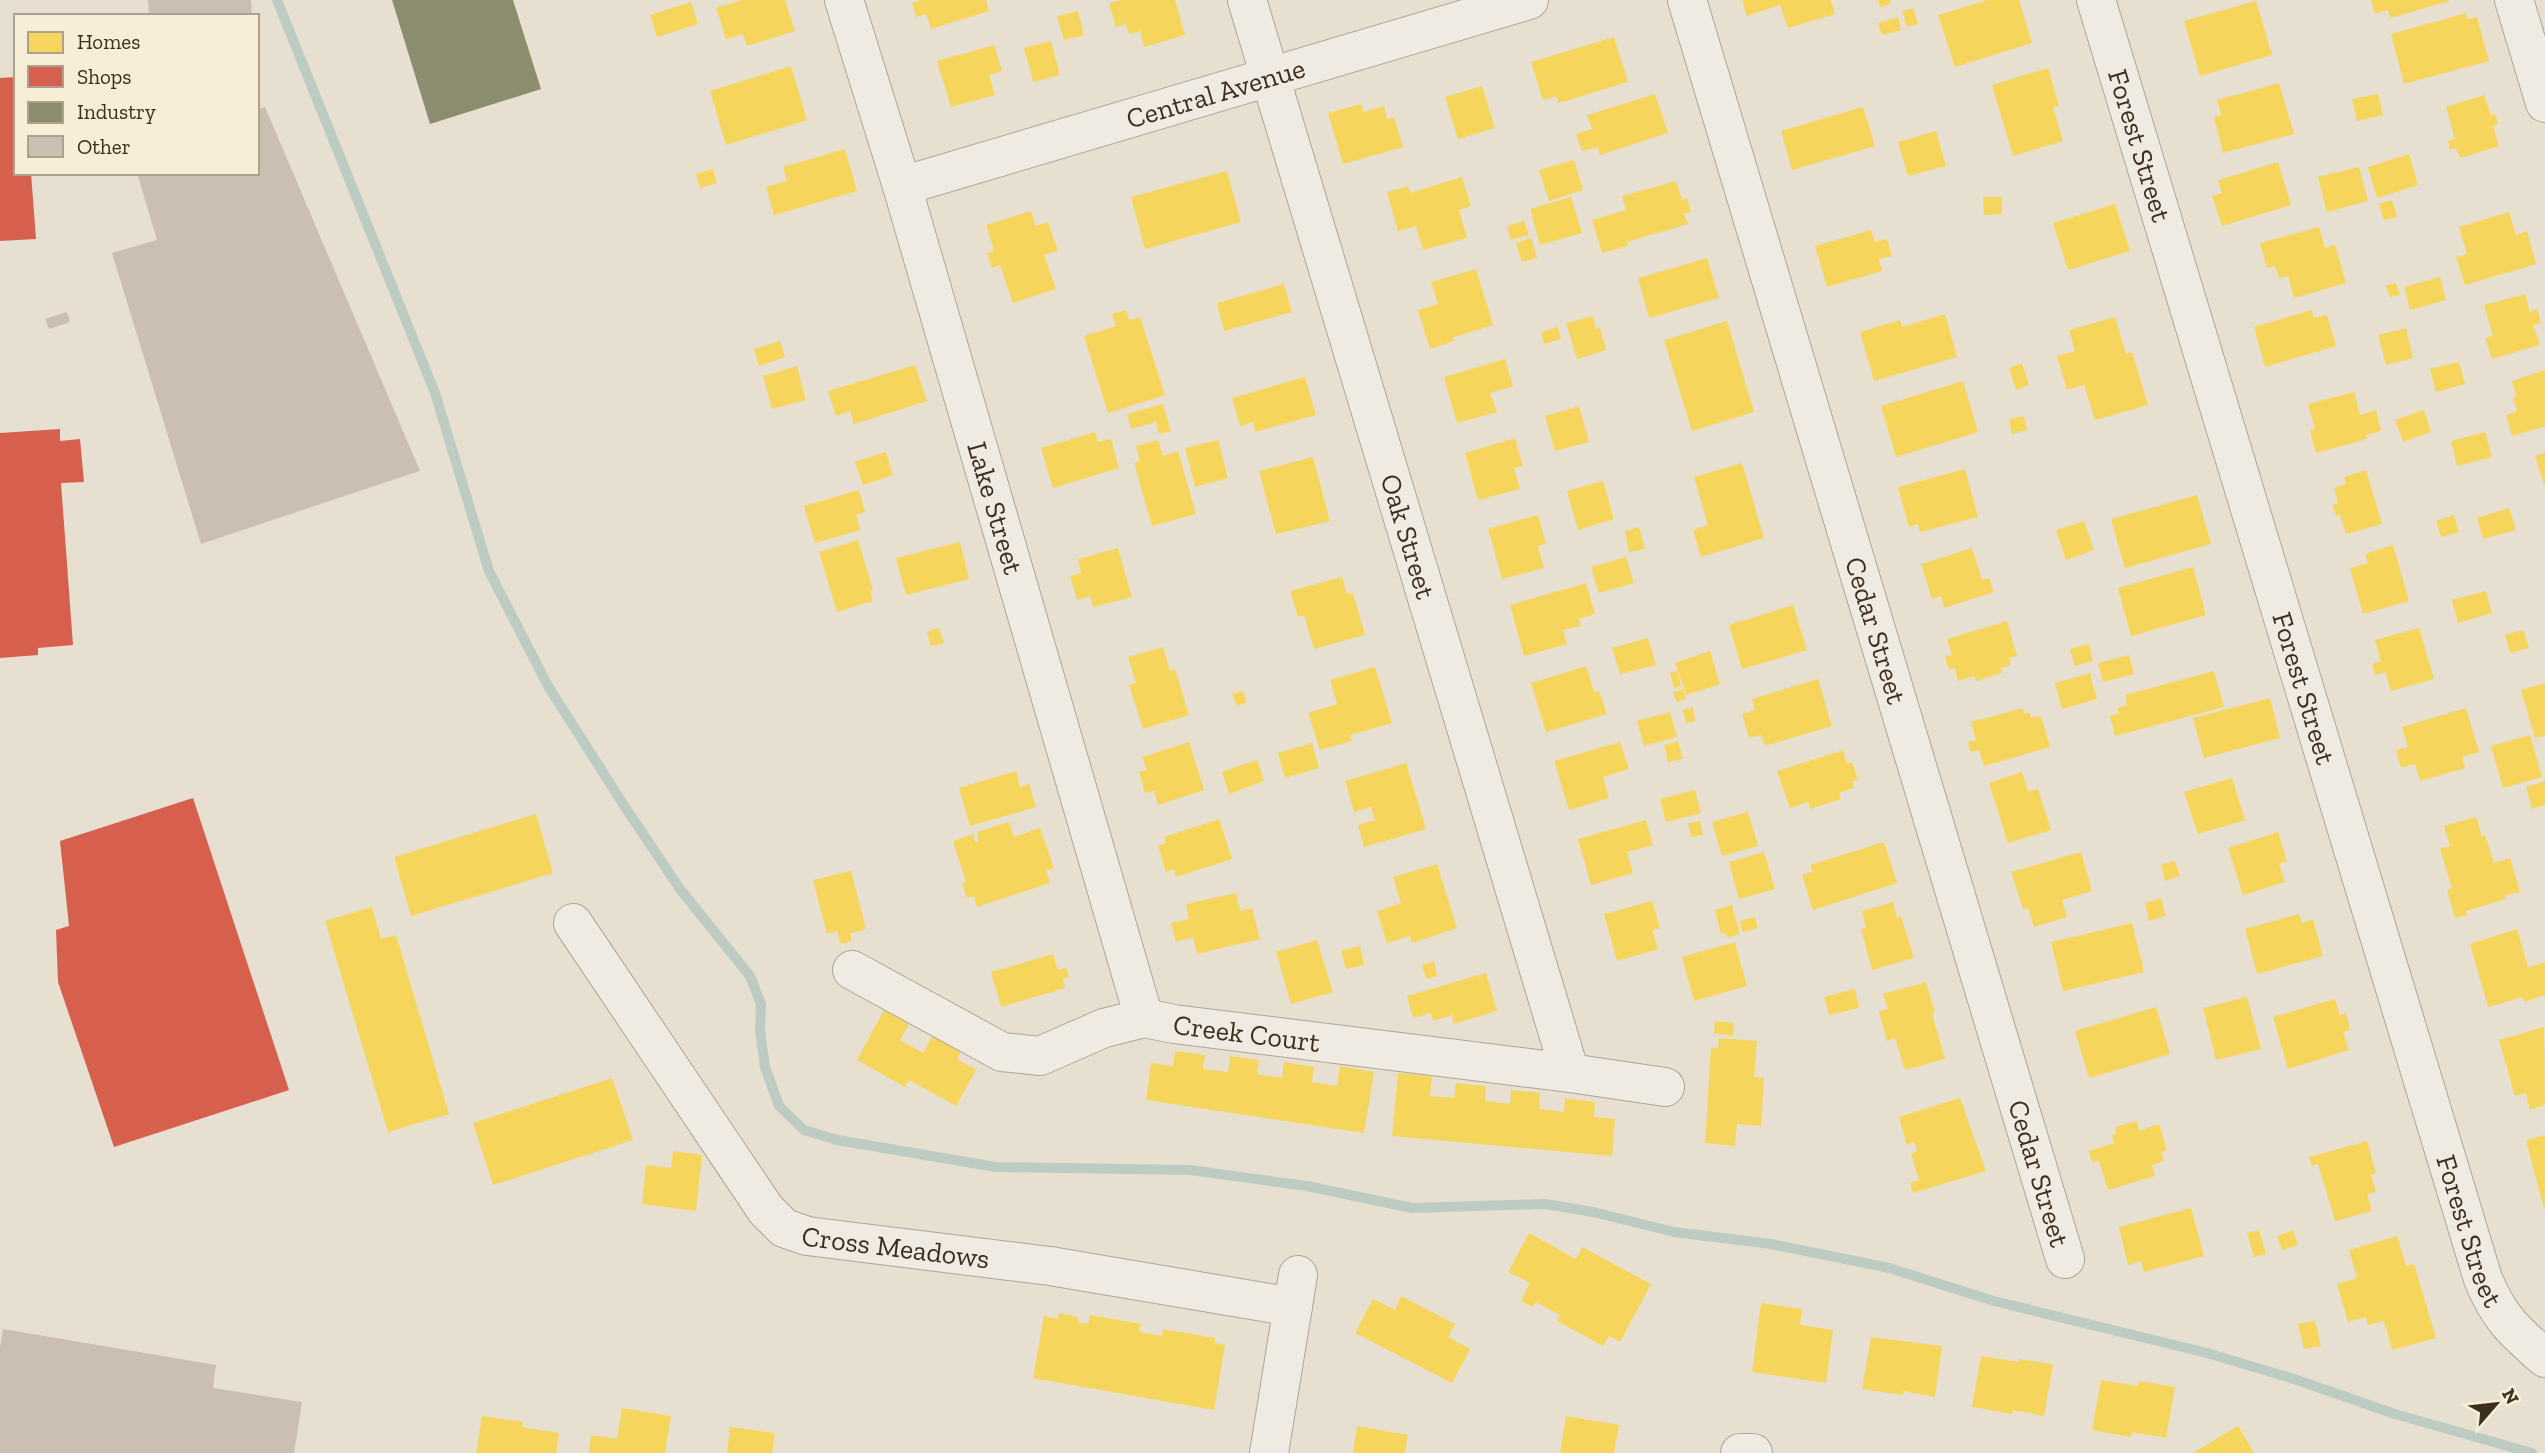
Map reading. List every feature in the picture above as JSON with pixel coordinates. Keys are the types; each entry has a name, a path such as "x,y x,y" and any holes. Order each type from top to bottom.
{"street":[{"name":"Lake Street","path":"844,0 902,186 1144,1018"},
{"name":"Oak Street","path":"1247,0 1570,1073"},
{"name":"Central Avenue","path":"902,186 1529,0"},
{"name":"Cedar Street","path":"1687,0 2064,1259"},
{"name":"Forest Street","path":"2096,0 2483,1279 2501,1315 2513,1330 2545,1358"},
{"path":"2514,0 2545,103"},
{"name":"Cross Meadows","path":"573,923 766,1210 783,1228 807,1236 1050,1266 1295,1291 1269,1453"},
{"name":"Creek Court","path":"852,970 1002,1052 1040,1056 1104,1028 1144,1018 1665,1087"},
{"path":"1740,1453 1753,1453"}],"building: Homes":[{"path":"742,0 785,0 795,31 747,46 743,34 726,39 716,8"},
{"path":"921,0 986,0 989,11 931,29 926,14 916,17 912,3"},
{"path":"1121,0 1175,0 1185,35 1144,47 1140,31 1129,34 1126,24 1116,27 1109,3"},
{"path":"1742,0 1831,0 1835,14 1788,28 1780,5 1747,16"},
{"path":"1878,0 1890,0 1891,4 1880,7"},
{"path":"1988,0 2019,0 2032,43 1955,67 1938,15"},
{"path":"2371,0 2449,1 2390,18 2388,10 2375,14"},
{"path":"2256,1 2272,55 2200,76 2184,21"},
{"path":"691,2 698,24 657,37 650,15"},
{"path":"1913,8 1918,24 1907,27 1902,11"},
{"path":"1078,11 1084,35 1064,40 1057,16"},
{"path":"2466,13 2467,19 2477,17 2489,61 2404,84 2391,34"},
{"path":"1898,17 1901,30 1882,35 1878,23"},
{"path":"1614,37 1628,82 1559,103 1556,96 1543,100 1531,62"},
{"path":"1051,41 1060,75 1033,82 1024,48"},
{"path":"994,45 1002,71 989,75 995,95 951,107 937,61"},
{"path":"791,66 807,120 726,145 710,91"},
{"path":"2048,68 2059,106 2053,107 2063,141 2013,156 1992,85"},
{"path":"2279,83 2294,134 2223,153 2214,117 2221,115 2217,100"},
{"path":"1482,86 1495,128 1458,139 1445,97"},
{"path":"1655,94 1668,133 1600,155 1597,147 1582,151 1576,134 1592,129 1587,115"},
{"path":"2378,94 2383,115 2357,121 2352,99"},
{"path":"2484,95 2491,115 2495,114 2498,124 2493,126 2499,146 2460,158 2456,148 2450,150 2448,141 2455,139 2446,107"},
{"path":"1361,104 1364,112 1384,106 1387,119 1394,117 1403,147 1343,164 1328,113"},
{"path":"1863,107 1875,146 1792,170 1781,131"},
{"path":"1936,131 1946,166 1908,176 1898,142"},
{"path":"845,149 857,191 774,215 766,187 787,181 783,167"},
{"path":"2409,154 2418,185 2377,198 2368,167"},
{"path":"1574,160 1583,190 1549,201 1539,170"},
{"path":"2278,162 2291,205 2222,226 2212,196 2222,193 2218,180"},
{"path":"2359,167 2368,201 2327,212 2318,177"},
{"path":"713,169 717,183 700,188 696,174"},
{"path":"1227,171 1241,222 1145,249 1131,197"},
{"path":"1462,177 1471,206 1459,210 1467,238 1423,250 1416,226 1398,231 1387,192 1408,186 1410,193"},
{"path":"1676,181 1682,200 1687,198 1691,212 1684,214 1688,224 1627,242 1628,246 1602,253 1592,220 1626,210 1622,196"},
{"path":"1571,197 1582,233 1540,245 1530,209"},
{"path":"1983,197 2002,197 2002,214 1984,215"},
{"path":"2392,200 2397,217 2384,220 2379,204"},
{"path":"2115,204 2130,251 2068,270 2053,223"},
{"path":"1031,211 1036,226 1048,222 1058,251 1044,255 1056,289 1013,303 1000,265 992,268 987,254 994,251 986,225"},
{"path":"2509,212 2516,235 2527,231 2536,264 2465,285 2456,257 2467,254 2459,227"},
{"path":"1524,221 1529,235 1511,240 1507,226"},
{"path":"2319,227 2325,248 2335,245 2346,283 2294,298 2288,276 2279,278 2275,266 2267,268 2260,243"},
{"path":"1871,230 1875,242 1887,239 1892,256 1879,259 1882,271 1827,287 1815,246"},
{"path":"1531,238 1537,258 1522,262 1516,243"},
{"path":"1707,258 1719,298 1649,318 1638,278"},
{"path":"1476,269 1493,325 1452,338 1454,341 1430,349 1418,310 1438,304 1431,282"},
{"path":"2440,277 2446,300 2410,310 2404,287"},
{"path":"2396,283 2400,295 2390,297 2386,285"},
{"path":"1284,284 1292,312 1224,331 1217,303"},
{"path":"2525,294 2530,312 2537,309 2541,323 2533,325 2540,345 2492,359 2485,338 2493,336 2484,305"},
{"path":"1126,310 1129,320 1140,317 1165,395 1108,413 1084,336 1116,326 1112,314"},
{"path":"2312,310 2314,318 2327,315 2336,346 2265,367 2254,327"},
{"path":"1945,314 1957,357 1874,381 1860,332 1900,320 1902,327"},
{"path":"1593,316 1596,329 1600,328 1606,350 1577,359 1566,323"},
{"path":"2115,317 2126,354 2132,352 2148,405 2095,420 2084,385 2067,390 2057,356 2075,351 2069,330"},
{"path":"1727,321 1754,412 1692,431 1664,340"},
{"path":"1558,327 1561,339 1544,344 1541,332"},
{"path":"2406,328 2413,358 2386,365 2378,335"},
{"path":"780,341 785,357 759,366 754,349"},
{"path":"1505,359 1513,386 1490,393 1497,412 1457,423 1444,377"},
{"path":"2459,362 2465,384 2436,392 2430,369"},
{"path":"2022,363 2029,385 2016,390 2009,368"},
{"path":"915,365 927,401 854,424 850,411 836,416 828,391"},
{"path":"797,366 806,400 772,409 763,376"},
{"path":"2545,370 2545,426 2512,436 2506,415 2517,411 2512,381"},
{"path":"1305,377 1316,415 1255,432 1253,422 1240,426 1232,398"},
{"path":"1963,381 1978,432 1896,457 1881,406"},
{"path":"2354,392 2360,415 2376,410 2381,431 2366,435 2367,439 2316,453 2310,430 2315,429 2308,404"},
{"path":"1163,404 1171,431 1159,434 1156,422 1131,429 1127,414"},
{"path":"1579,406 1589,442 1555,451 1545,416"},
{"path":"2424,410 2431,432 2403,442 2395,420"},
{"path":"2024,416 2027,430 2012,434 2009,419"},
{"path":"1095,432 1098,442 1111,439 1119,468 1053,488 1041,448"},
{"path":"2485,432 2492,457 2457,466 2451,441"},
{"path":"1515,438 1523,466 1514,468 1520,489 1478,500 1465,453"},
{"path":"1158,440 1163,456 1178,451 1196,514 1152,526 1134,463 1140,461 1136,446"},
{"path":"1218,440 1228,478 1195,487 1185,448"},
{"path":"886,452 893,475 863,485 855,462"},
{"path":"2545,453 2545,485 2544,485 2535,456"},
{"path":"1313,457 1330,521 1276,534 1259,471"},
{"path":"1742,463 1764,538 1701,557 1693,530 1708,525 1694,477"},
{"path":"1965,469 1978,517 1920,532 1918,524 1909,527 1898,487"},
{"path":"2366,470 2382,524 2346,534 2340,514 2336,516 2332,505 2338,503 2334,488 2346,484 2344,477"},
{"path":"1603,481 1614,519 1578,530 1567,491"},
{"path":"859,490 865,512 856,515 860,530 815,543 804,506"},
{"path":"2197,495 2211,544 2125,568 2111,519"},
{"path":"2509,508 2516,530 2483,539 2477,518"},
{"path":"1538,515 1546,544 1538,546 1544,568 1502,579 1488,529"},
{"path":"2454,515 2459,532 2441,537 2436,521"},
{"path":"2084,521 2094,550 2066,560 2056,530"},
{"path":"1639,527 1645,549 1629,552 1625,531"},
{"path":"858,540 873,590 870,591 873,601 837,612 819,552"},
{"path":"960,542 969,579 906,595 896,558"},
{"path":"2393,545 2409,601 2363,614 2350,568 2368,563 2365,554"},
{"path":"1118,548 1132,597 1093,607 1090,596 1077,600 1070,576 1081,573 1078,559"},
{"path":"1972,548 1982,580 1989,578 1994,592 1944,608 1941,596 1932,599 1921,564"},
{"path":"1626,557 1634,583 1599,593 1591,567"},
{"path":"2193,567 2206,615 2131,636 2118,588"},
{"path":"1342,577 1347,594 1353,593 1365,635 1314,649 1304,615 1298,617 1290,591"},
{"path":"1586,583 1595,614 1579,619 1581,626 1563,630 1567,644 1524,656 1510,605"},
{"path":"2486,591 2492,613 2458,623 2452,600"},
{"path":"1793,605 1807,650 1742,669 1729,625"},
{"path":"2007,621 2017,656 2009,658 2011,665 2001,668 2002,673 1976,681 1974,676 1958,681 1955,668 1949,670 1945,656 1952,655 1947,639"},
{"path":"939,628 944,643 931,646 927,632"},
{"path":"2419,628 2434,679 2391,691 2385,672 2375,675 2372,664 2381,661 2375,640"},
{"path":"2523,630 2529,648 2510,653 2505,635"},
{"path":"1648,638 1656,665 1620,674 1612,648"},
{"path":"2089,644 2093,661 2075,666 2070,649"},
{"path":"1163,647 1170,671 1175,669 1189,715 1143,729 1129,685 1136,683 1128,657"},
{"path":"1710,651 1720,684 1686,695 1675,663"},
{"path":"2129,655 2134,674 2103,682 2098,663"},
{"path":"1586,666 1594,692 1599,691 1607,714 1546,732 1531,683"},
{"path":"1375,667 1392,723 1350,735 1352,741 1320,750 1308,713 1337,704 1330,680"},
{"path":"1677,671 1681,686 1674,688 1670,673"},
{"path":"2214,671 2224,707 2115,736 2110,716 2119,713 2117,708 2127,705 2125,695"},
{"path":"2090,673 2097,699 2062,709 2055,683"},
{"path":"1818,679 1832,726 1765,746 1761,735 1749,738 1742,714 1755,710 1752,699"},
{"path":"2545,683 2545,736 2535,738 2521,690"},
{"path":"1683,689 1686,699 1677,702 1673,692"},
{"path":"1243,691 1247,702 1237,706 1232,694"},
{"path":"2270,698 2280,738 2204,758 2193,718"},
{"path":"1693,707 1695,721 1686,723 1683,710"},
{"path":"2023,708 2024,714 2029,712 2031,718 2041,716 2050,747 1984,766 1979,750 1971,752 1968,742 1976,740 1971,722"},
{"path":"2466,708 2479,752 2462,757 2465,768 2420,781 2415,764 2401,768 2396,750 2408,747 2402,727"},
{"path":"1670,712 1677,737 1644,746 1637,721"},
{"path":"2530,735 2542,777 2503,788 2491,746"},
{"path":"1678,741 1683,759 1668,762 1664,745"},
{"path":"1189,742 1204,790 1158,805 1154,791 1145,793 1139,772 1147,770 1142,757"},
{"path":"1620,742 1629,769 1603,777 1609,798 1569,810 1554,761"},
{"path":"1312,743 1319,768 1285,778 1278,753"},
{"path":"1843,750 1847,764 1852,762 1858,780 1852,782 1854,788 1839,793 1841,799 1810,809 1808,802 1790,808 1777,771"},
{"path":"1257,760 1264,781 1229,794 1222,772"},
{"path":"1406,763 1426,829 1364,847 1358,825 1375,820 1371,807 1354,812 1345,781"},
{"path":"1016,771 1020,787 1029,784 1036,807 970,826 959,788"},
{"path":"2022,772 2028,791 2038,789 2051,830 2008,843 1989,783"},
{"path":"2232,778 2245,820 2198,834 2184,792"},
{"path":"2545,781 2545,805 2532,809 2526,787"},
{"path":"1695,790 1701,813 1666,822 1660,799"},
{"path":"1748,812 1758,846 1722,856 1712,822"},
{"path":"536,814 553,873 411,916 394,857"},
{"path":"2476,817 2494,863 2510,858 2520,892 2466,911 2467,915 2455,918 2447,890 2452,888 2440,849 2450,846 2444,826"},
{"path":"1219,819 1232,859 1176,877 1174,869 1166,872 1158,846 1166,843 1164,837"},
{"path":"1646,820 1653,845 1627,852 1633,873 1591,885 1578,839"},
{"path":"1700,821 1703,835 1691,837 1688,823"},
{"path":"1009,822 1014,837 1040,828 1054,868 1046,870 1050,883 977,907 974,896 967,898 962,884 966,882 953,841 973,834 975,842 979,841 977,832"},
{"path":"2278,832 2287,861 2279,864 2285,882 2243,895 2228,848"},
{"path":"1884,842 1897,883 1813,910 1802,875 1812,872 1810,865"},
{"path":"1764,852 1775,889 1739,899 1729,862"},
{"path":"2081,852 2092,891 2062,900 2067,917 2034,927 2028,908 2023,909 2011,872"},
{"path":"2175,861 2180,876 2165,881 2161,865"},
{"path":"1437,864 1457,928 1412,943 1410,936 1387,943 1377,911 1401,903 1393,877"},
{"path":"851,871 866,929 850,934 852,941 841,944 837,931 827,934 813,880"},
{"path":"1236,893 1240,911 1252,908 1260,939 1197,954 1193,937 1176,942 1171,923 1189,919 1186,904"},
{"path":"2161,898 2166,916 2149,921 2145,903"},
{"path":"1652,901 1660,928 1652,930 1658,949 1617,961 1604,914"},
{"path":"1893,902 1897,918 1901,916 1914,958 1872,970 1861,929 1866,928 1862,911"},
{"path":"1732,905 1740,934 1727,938 1726,933 1721,934 1715,910"},
{"path":"372,907 381,939 396,935 449,1114 388,1132 325,921"},
{"path":"2299,914 2302,923 2313,919 2323,956 2257,974 2245,929"},
{"path":"1755,917 1758,928 1743,932 1739,921"},
{"path":"2132,923 2144,972 2063,991 2051,942"},
{"path":"2517,929 2528,967 2545,962 2545,995 2524,1002 2523,997 2488,1007 2470,944"},
{"path":"1317,940 1333,992 1291,1004 1276,952"},
{"path":"1735,942 1747,986 1694,1001 1682,957"},
{"path":"1360,946 1364,965 1346,969 1341,951"},
{"path":"1053,954 1058,970 1066,968 1069,977 1063,979 1065,988 1001,1007 991,972"},
{"path":"1434,961 1437,976 1426,979 1422,965"},
{"path":"1486,973 1497,1011 1454,1024 1452,1015 1433,1021 1431,1013 1413,1018 1407,996"},
{"path":"1926,982 1945,1059 1905,1070 1895,1038 1887,1041 1879,1011 1888,1009 1883,994"},
{"path":"1855,989 1859,1008 1829,1015 1824,997"},
{"path":"2247,997 2261,1049 2216,1060 2203,1008"},
{"path":"2335,999 2340,1015 2346,1013 2350,1030 2343,1032 2349,1050 2288,1069 2273,1017"},
{"path":"2156,1007 2170,1054 2089,1078 2075,1031"},
{"path":"884,1010 909,1024 900,1040 923,1053 936,1030 964,1046 957,1059 976,1070 956,1106 909,1080 905,1087 857,1060"},
{"path":"1715,1021 1734,1023 1733,1036 1714,1033"},
{"path":"2544,1027 2545,1105 2530,1110 2526,1093 2515,1096 2499,1040"},
{"path":"1719,1038 1757,1041 1754,1077 1764,1078 1761,1126 1737,1124 1735,1146 1705,1143 1711,1048 1718,1048"},
{"path":"1175,1051 1205,1055 1203,1069 1228,1072 1230,1056 1259,1060 1257,1074 1282,1078 1284,1062 1314,1067 1312,1082 1337,1086 1340,1066 1374,1072 1364,1133 1146,1100 1151,1063 1173,1066"},
{"path":"1398,1073 1432,1076 1430,1096 1454,1098 1456,1083 1486,1086 1485,1101 1510,1104 1511,1090 1540,1093 1539,1109 1564,1112 1565,1098 1595,1102 1594,1117 1615,1119 1612,1156 1392,1136"},
{"path":"612,1078 633,1140 493,1185 473,1123"},
{"path":"1960,1098 1986,1171 1913,1193 1910,1183 1919,1180 1911,1154 1917,1151 1914,1142 1907,1145 1899,1117"},
{"path":"2137,1121 2139,1131 2159,1124 2167,1150 2161,1152 2164,1161 2152,1165 2155,1176 2108,1190 2099,1161 2092,1162 2089,1151 2114,1143 2112,1135 2116,1134 2115,1127"},
{"path":"2545,1135 2545,1209 2544,1209 2526,1140"},
{"path":"2367,1141 2376,1173 2371,1175 2376,1192 2367,1194 2372,1211 2335,1221 2318,1164 2312,1166 2309,1157"},
{"path":"673,1151 702,1155 696,1211 642,1204 646,1165 671,1168"},
{"path":"2191,1208 2204,1256 2144,1272 2141,1261 2128,1265 2119,1227"},
{"path":"2259,1230 2266,1254 2254,1257 2247,1233"},
{"path":"2293,1230 2298,1245 2282,1250 2277,1236"},
{"path":"1529,1233 1576,1259 1582,1247 1651,1284 1620,1342 1609,1336 1603,1346 1557,1321 1560,1315 1536,1302 1533,1307 1521,1301 1530,1283 1508,1272"},
{"path":"2397,1236 2406,1266 2414,1264 2436,1338 2392,1350 2384,1321 2368,1325 2366,1317 2348,1322 2337,1284 2357,1278 2349,1250"},
{"path":"1401,1296 1455,1324 1448,1337 1470,1349 1452,1383 1355,1333 1373,1299 1395,1310"},
{"path":"1761,1303 1802,1309 1800,1325 1833,1330 1826,1383 1752,1372"},
{"path":"1059,1313 1078,1317 1078,1322 1088,1324 1090,1315 1141,1324 1139,1332 1162,1336 1163,1329 1215,1338 1215,1343 1225,1345 1214,1410 1033,1378 1044,1316 1058,1319"},
{"path":"2315,1321 2321,1346 2304,1349 2298,1324"},
{"path":"1871,1337 1942,1346 1935,1397 1903,1391 1903,1395 1862,1389"},
{"path":"1981,1356 2053,1364 2044,1416 2013,1410 2012,1414 1972,1407"},
{"path":"2101,1380 2138,1386 2139,1381 2175,1387 2166,1438 2132,1432 2131,1437 2092,1430"},
{"path":"622,1408 671,1416 665,1453 589,1453 591,1435 617,1439"},
{"path":"482,1416 523,1422 522,1427 559,1433 556,1453 476,1453"},
{"path":"1566,1416 1619,1425 1614,1453 1560,1453"},
{"path":"1357,1426 1408,1435 1405,1453 1353,1453"},
{"path":"2238,1426 2254,1453 2193,1453"},
{"path":"730,1427 775,1433 772,1453 727,1453"}],"building: Shops":[{"path":"14,77 14,175 31,175 36,239 0,241 0,78"},
{"path":"60,429 60,441 80,439 84,482 61,483 73,645 38,648 38,655 0,658 0,433"},
{"path":"193,798 289,1090 114,1147 58,982 56,930 69,926 60,841"}],"building: Industry":[{"path":"392,0 513,0 541,89 430,124"}],"building: Other":[{"path":"148,0 251,0 252,14 149,14"},
{"path":"265,107 420,471 201,544 112,253 157,240 138,175 259,175 259,108"},
{"path":"67,312 70,322 49,329 45,319"},
{"path":"3,1329 216,1365 213,1388 302,1402 294,1453 0,1453 0,1347"}],"waterway":[{"path":"277,0 435,393 489,571 548,686 625,807 680,889 750,976 761,1004 760,1031 765,1067 779,1106 804,1130 837,1140 996,1167 1190,1170 1307,1186 1412,1208 1545,1204 1593,1212 1674,1232 1771,1244 1889,1268 1994,1301 2207,1353 2291,1378 2395,1414 2532,1453"}]}
